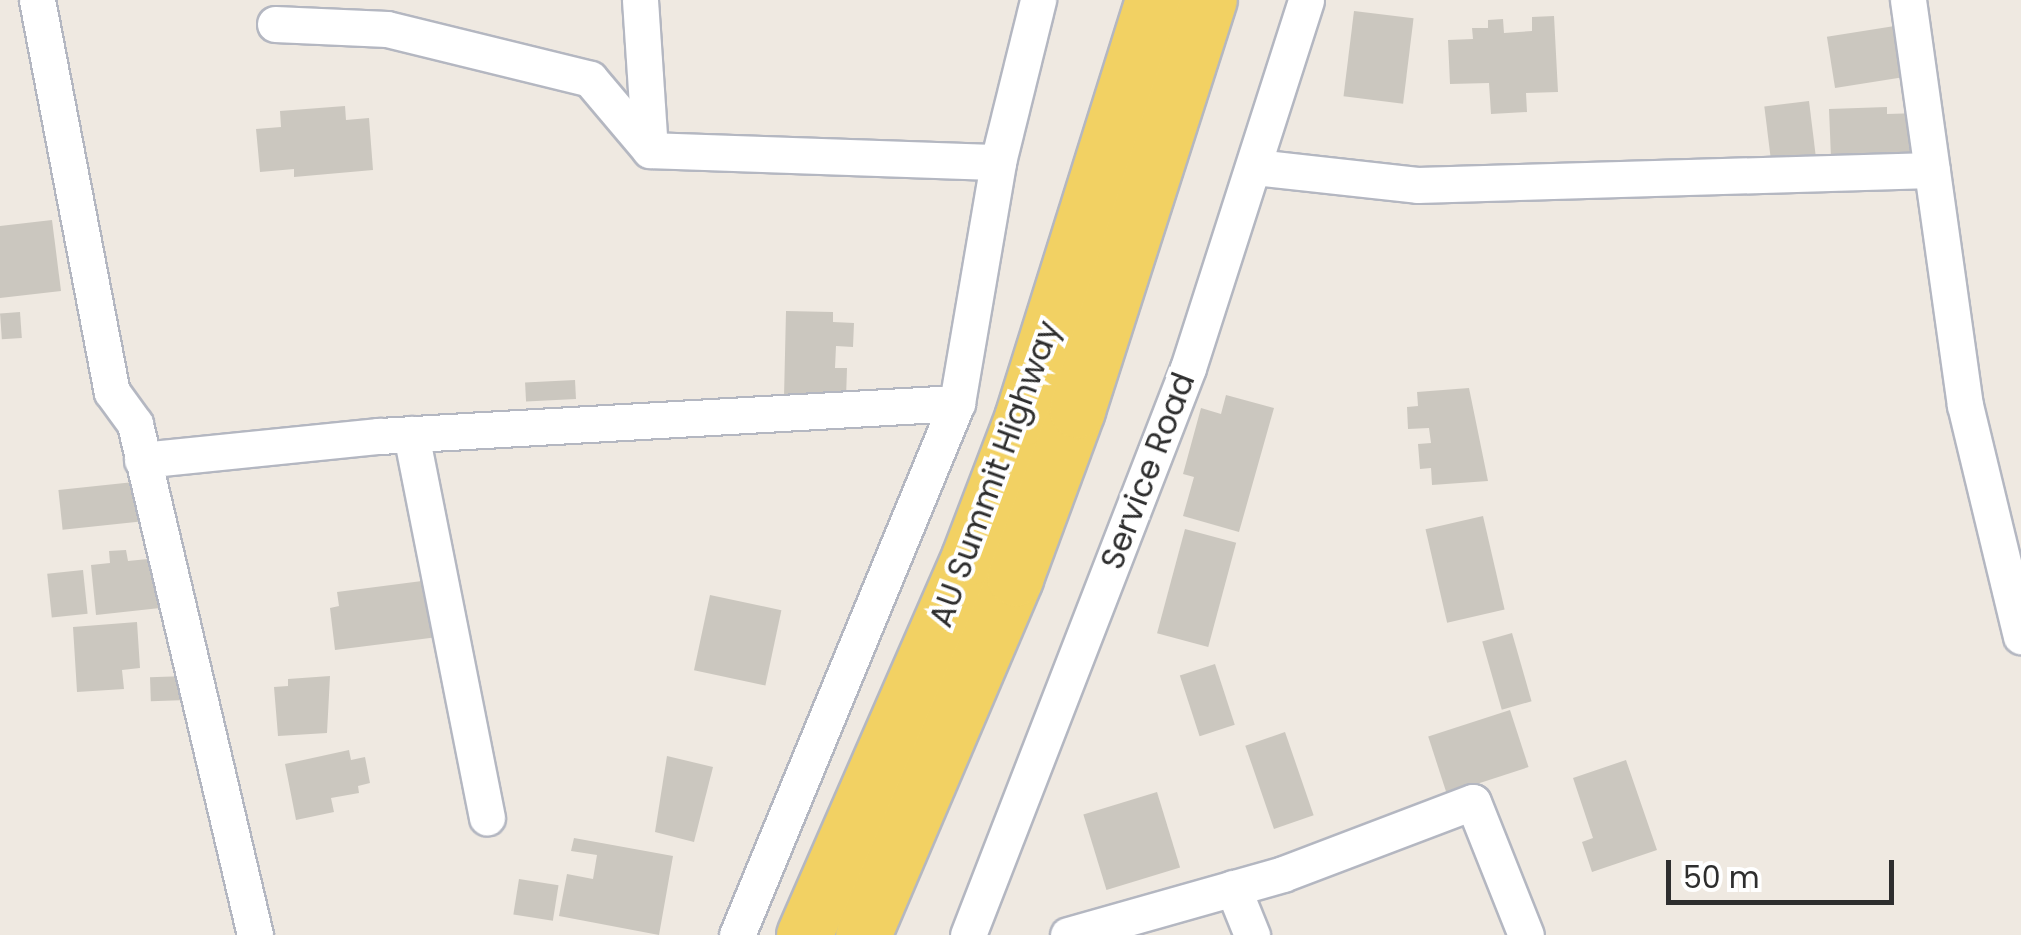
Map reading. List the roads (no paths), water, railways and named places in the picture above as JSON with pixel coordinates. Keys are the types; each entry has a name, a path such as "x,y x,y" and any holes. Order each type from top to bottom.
{"main road":[{"name":"AU Summit Highway","path":"804,935 969,557 1022,418 1153,0"},
{"name":"AU Summit Highway","path":"862,935 1022,560 1077,410 1209,0"}],"street":[{"path":"37,0 112,392 136,424 255,935"},
{"path":"640,0 650,150"},
{"path":"737,935 957,403 998,162 1038,0"},
{"name":"Service Road","path":"968,935 1188,368 1256,167 1306,0"},
{"path":"1908,0 1966,405 2021,636"},
{"path":"275,24 387,28 590,78 650,150 998,162"},
{"path":"1256,167 1418,185 1932,170"},
{"path":"142,460 412,434 957,403"},
{"path":"412,434 487,818"},
{"path":"1068,935 1233,888 1473,802 1526,935"},
{"path":"1233,888 1252,935"}]}
